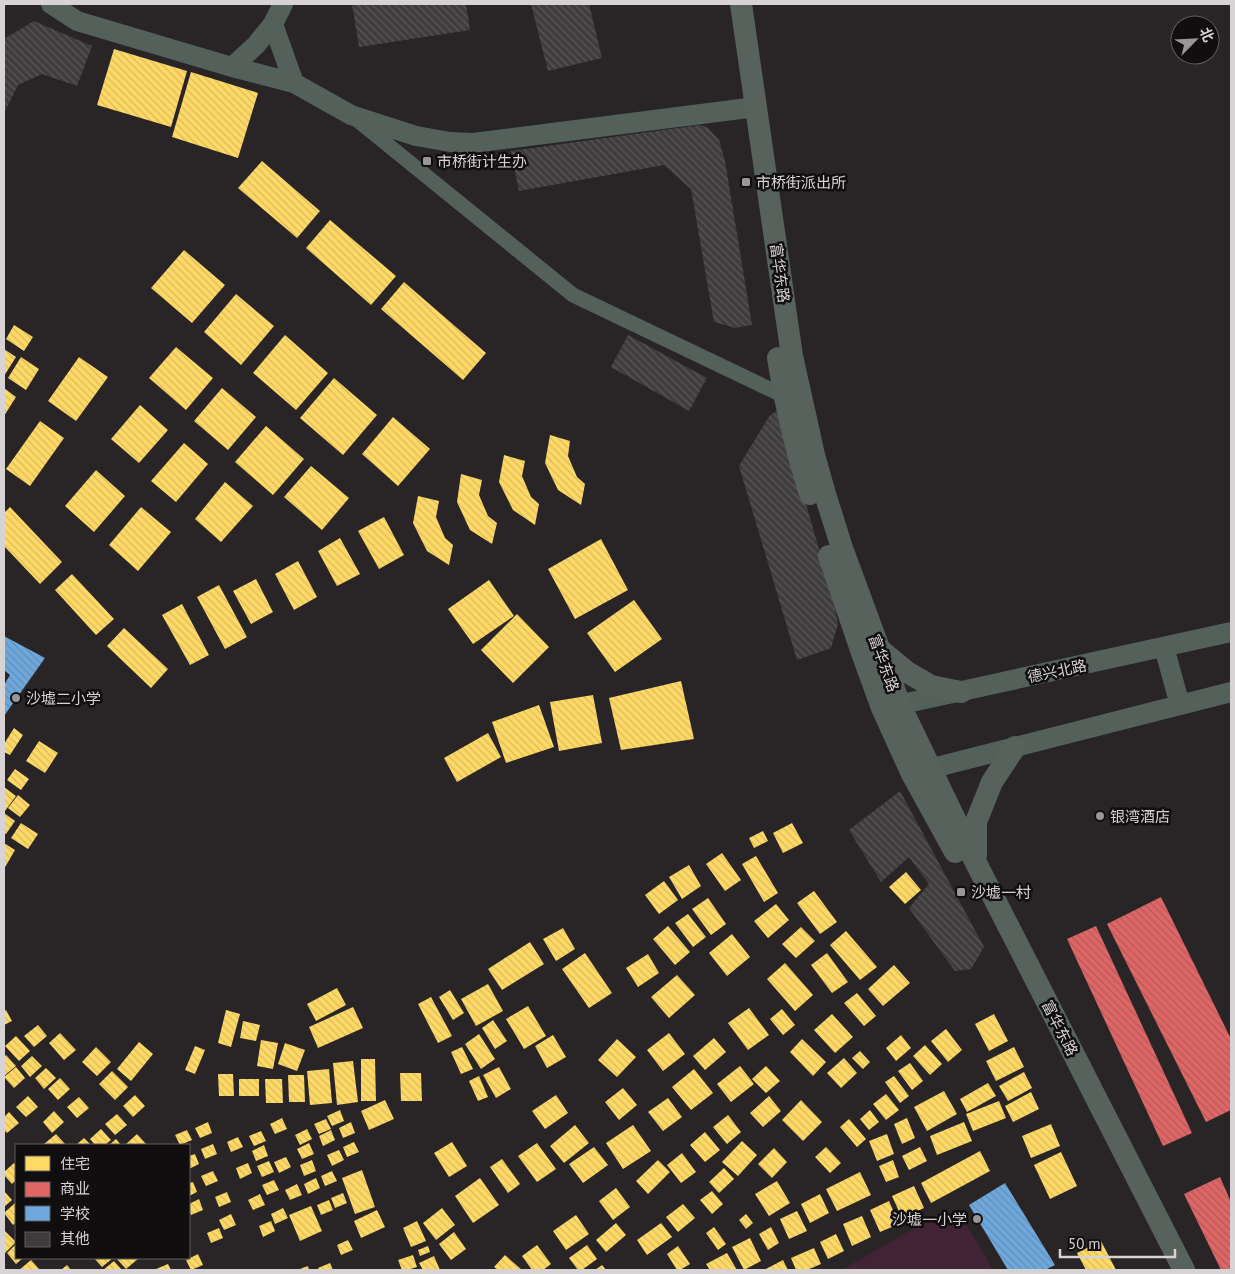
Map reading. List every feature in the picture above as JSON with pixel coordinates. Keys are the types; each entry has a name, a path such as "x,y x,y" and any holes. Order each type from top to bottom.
{"main road":[{"name":"富华东路","path":"727,4 749,107 794,365 814,455 842,548 879,649 891,707"},
{"name":"富华东路","path":"742,4 749,107 784,396 800,464 850,618 922,771 961,863 1167,1270"},
{"path":"879,649 907,672 931,686 961,692"},
{"path":"976,863 976,822 992,782 1015,747"},
{"name":"富华东路","path":"922,771 976,863 1184,1270"}],"street":[{"path":"51,4 77,21 232,67 294,83 351,115 573,295 784,396"},
{"path":"232,67 256,45 273,24 283,4"},
{"path":"273,24 294,83"},
{"path":"351,115 416,136 450,142 473,143 749,107"},
{"name":"德兴北路","path":"891,707 1231,632"},
{"path":"1164,647 1180,705"},
{"path":"922,771 1231,692"}],"shaded area":[{"path":"945,1211 953,1224 963,1219 993,1270 841,1270"}],"building: 住宅":[{"path":"114,49 187,71 171,127 97,105"},
{"path":"191,72 258,93 238,158 172,137"},
{"path":"262,161 320,211 297,238 238,188"},
{"path":"330,220 396,276 371,305 306,248"},
{"path":"184,250 225,285 192,323 151,288"},
{"path":"404,282 486,353 463,380 381,309"},
{"path":"236,294 274,326 241,365 204,332"},
{"path":"14,325 33,337 24,351 6,339"},
{"path":"285,335 328,373 296,410 253,373"},
{"path":"176,347 213,378 186,410 149,378"},
{"path":"4,349 16,357 4,376"},
{"path":"21,357 39,369 26,390 8,378"},
{"path":"79,357 108,377 76,421 48,401"},
{"path":"334,378 377,415 343,455 300,418"},
{"path":"4,388 16,397 4,416"},
{"path":"222,388 256,417 228,450 194,421"},
{"path":"140,405 168,430 139,463 111,439"},
{"path":"393,417 430,449 398,486 362,454"},
{"path":"40,421 64,438 30,486 6,469"},
{"path":"266,426 304,459 273,495 235,462"},
{"path":"550,435 570,441 568,456 577,477 585,484 581,505 558,490 545,463"},
{"path":"184,443 208,464 176,502 151,481"},
{"path":"504,455 525,461 522,476 531,497 539,504 535,525 513,510 499,482"},
{"path":"311,466 349,498 322,530 284,497"},
{"path":"96,470 125,496 94,532 65,506"},
{"path":"461,474 482,480 479,495 488,516 497,523 492,544 470,530 457,502"},
{"path":"225,482 253,506 221,542 195,519"},
{"path":"418,496 439,501 436,517 445,538 453,545 449,565 427,551 413,523"},
{"path":"10,507 62,562 40,584 4,546 4,513"},
{"path":"141,507 171,532 138,571 109,545"},
{"path":"384,517 404,555 379,569 358,531"},
{"path":"340,538 360,574 337,586 318,551"},
{"path":"601,539 628,590 575,619 548,569"},
{"path":"298,561 317,597 294,610 275,574"},
{"path":"72,574 114,619 96,635 55,590"},
{"path":"256,579 273,612 251,624 233,591"},
{"path":"489,580 514,616 473,644 448,609"},
{"path":"219,585 247,637 225,649 197,597"},
{"path":"634,600 662,639 615,672 587,633"},
{"path":"182,604 209,655 190,665 162,615"},
{"path":"517,614 549,647 513,683 481,650"},
{"path":"124,628 168,669 151,688 107,646"},
{"path":"681,681 694,739 621,750 609,698"},
{"path":"593,695 602,743 559,751 550,702"},
{"path":"539,705 554,747 506,763 492,722"},
{"path":"14,728 23,735 10,755 4,752 4,744"},
{"path":"488,733 501,757 457,782 444,758"},
{"path":"39,741 58,753 45,773 26,761"},
{"path":"15,769 29,779 21,790 7,780"},
{"path":"4,787 16,796 5,811 4,810"},
{"path":"18,795 30,805 20,817 8,808"},
{"path":"4,813 15,821 6,834 4,833"},
{"path":"21,823 38,834 28,849 11,838"},
{"path":"792,823 803,843 783,853 773,833"},
{"path":"763,831 768,841 754,848 749,838"},
{"path":"4,843 15,850 4,869"},
{"path":"722,853 741,880 725,891 706,864"},
{"path":"756,856 778,893 764,902 742,864"},
{"path":"689,865 701,886 682,899 669,877"},
{"path":"906,872 921,890 905,904 889,887"},
{"path":"664,881 678,900 659,914 645,895"},
{"path":"814,891 837,922 820,934 797,903"},
{"path":"708,898 726,924 711,935 692,909"},
{"path":"776,904 789,920 768,938 754,921"},
{"path":"688,914 706,937 693,947 675,923"},
{"path":"668,926 690,952 675,965 653,939"},
{"path":"801,927 815,941 796,958 782,944"},
{"path":"563,928 575,949 556,961 543,939"},
{"path":"846,931 877,967 860,980 830,945"},
{"path":"732,934 750,957 727,976 709,953"},
{"path":"530,942 544,964 502,990 488,969"},
{"path":"585,953 612,993 589,1008 562,969"},
{"path":"827,953 848,982 832,993 811,965"},
{"path":"648,954 659,973 638,987 626,968"},
{"path":"785,963 813,995 795,1011 767,979"},
{"path":"894,965 910,983 883,1006 868,989"},
{"path":"677,975 695,995 669,1018 651,997"},
{"path":"488,984 503,1011 476,1026 461,999"},
{"path":"337,988 346,1005 316,1021 307,1004"},
{"path":"450,990 464,1013 453,1020 439,997"},
{"path":"857,993 876,1016 864,1026 844,1003"},
{"path":"431,997 452,1036 438,1043 418,1004"},
{"path":"528,1006 546,1036 524,1049 506,1019"},
{"path":"353,1007 363,1028 318,1048 309,1027"},
{"path":"749,1008 769,1035 748,1050 728,1023"},
{"path":"782,1009 795,1025 783,1035 770,1019"},
{"path":"6,1010 12,1021 4,1025 4,1011"},
{"path":"226,1010 240,1014 231,1047 218,1043"},
{"path":"832,1014 853,1037 835,1053 814,1030"},
{"path":"994,1014 1008,1041 989,1051 975,1024"},
{"path":"493,1020 507,1041 495,1049 482,1028"},
{"path":"243,1021 260,1025 256,1041 240,1038"},
{"path":"38,1025 47,1036 34,1047 24,1036"},
{"path":"946,1029 962,1050 948,1062 931,1041"},
{"path":"60,1033 76,1050 64,1060 49,1043"},
{"path":"669,1033 685,1054 663,1071 647,1050"},
{"path":"479,1034 495,1059 481,1069 465,1044"},
{"path":"553,1035 566,1057 547,1068 535,1046"},
{"path":"901,1035 911,1048 896,1061 886,1048"},
{"path":"16,1036 30,1051 19,1061 5,1046"},
{"path":"714,1038 726,1052 705,1070 693,1056"},
{"path":"617,1039 636,1057 617,1077 598,1060"},
{"path":"802,1039 826,1062 813,1076 790,1052"},
{"path":"261,1040 278,1043 273,1069 257,1066"},
{"path":"139,1042 153,1054 131,1081 117,1069"},
{"path":"285,1043 305,1050 297,1071 278,1064"},
{"path":"925,1045 942,1064 930,1075 913,1056"},
{"path":"195,1046 205,1050 195,1074 185,1070"},
{"path":"96,1047 111,1062 97,1076 82,1062"},
{"path":"462,1047 473,1069 461,1074 451,1052"},
{"path":"1014,1047 1024,1067 996,1081 986,1061"},
{"path":"860,1051 870,1062 863,1069 852,1058"},
{"path":"6,1055 16,1066 4,1076 4,1057"},
{"path":"32,1056 42,1066 30,1077 21,1066"},
{"path":"844,1058 857,1073 841,1088 827,1073"},
{"path":"361,1059 375,1059 376,1101 361,1101"},
{"path":"353,1061 358,1102 337,1105 333,1063"},
{"path":"910,1063 923,1081 912,1090 898,1071"},
{"path":"740,1066 754,1084 731,1102 717,1084"},
{"path":"766,1066 780,1081 766,1093 752,1079"},
{"path":"16,1067 25,1078 14,1088 4,1077"},
{"path":"499,1067 511,1089 496,1098 483,1075"},
{"path":"46,1068 56,1078 44,1089 35,1078"},
{"path":"329,1069 332,1103 310,1105 307,1071"},
{"path":"694,1069 713,1093 691,1110 672,1087"},
{"path":"112,1071 128,1087 115,1100 99,1084"},
{"path":"1024,1072 1032,1088 1008,1101 999,1086"},
{"path":"400,1073 421,1073 422,1101 401,1101"},
{"path":"218,1074 233,1074 234,1096 219,1096"},
{"path":"288,1075 304,1075 305,1102 289,1102"},
{"path":"479,1076 488,1097 478,1101 469,1081"},
{"path":"894,1076 909,1096 900,1103 885,1082"},
{"path":"60,1078 70,1089 58,1100 48,1089"},
{"path":"239,1079 259,1079 259,1096 239,1096"},
{"path":"265,1079 282,1079 283,1103 266,1103"},
{"path":"988,1083 996,1096 967,1112 960,1099"},
{"path":"623,1088 637,1105 619,1120 605,1102"},
{"path":"944,1091 957,1114 927,1131 914,1107"},
{"path":"1031,1092 1039,1109 1013,1122 1005,1106"},
{"path":"886,1094 899,1110 886,1120 873,1104"},
{"path":"135,1095 145,1106 133,1117 123,1106"},
{"path":"556,1095 568,1113 545,1129 532,1111"},
{"path":"28,1096 38,1107 26,1117 16,1107"},
{"path":"769,1096 781,1111 763,1127 750,1113"},
{"path":"79,1097 89,1108 77,1118 67,1107"},
{"path":"668,1098 682,1117 663,1131 648,1112"},
{"path":"385,1100 394,1119 369,1130 361,1111"},
{"path":"801,1100 822,1122 803,1141 782,1120"},
{"path":"999,1101 1006,1118 973,1131 966,1114"},
{"path":"340,1110 344,1121 332,1126 327,1116"},
{"path":"870,1110 879,1122 869,1130 860,1119"},
{"path":"54,1111 64,1122 52,1133 43,1122"},
{"path":"9,1112 19,1123 7,1133 4,1130 4,1117"},
{"path":"117,1114 127,1125 115,1135 105,1124"},
{"path":"728,1115 741,1132 727,1144 713,1127"},
{"path":"282,1118 287,1129 275,1134 270,1124"},
{"path":"907,1118 915,1138 902,1144 894,1124"},
{"path":"326,1119 331,1129 319,1134 314,1124"},
{"path":"849,1119 866,1139 857,1147 840,1127"},
{"path":"208,1122 212,1133 200,1138 195,1128"},
{"path":"351,1122 355,1133 343,1138 339,1128"},
{"path":"964,1122 972,1141 937,1155 930,1136"},
{"path":"1051,1124 1060,1146 1031,1158 1022,1136"},
{"path":"575,1125 589,1143 564,1163 550,1146"},
{"path":"633,1125 651,1151 623,1169 606,1143"},
{"path":"101,1129 111,1140 106,1144 94,1144 90,1139"},
{"path":"307,1129 312,1139 300,1145 295,1135"},
{"path":"187,1130 192,1140 180,1144 175,1135"},
{"path":"331,1130 335,1140 323,1146 319,1136"},
{"path":"261,1131 266,1141 254,1146 249,1136"},
{"path":"705,1132 720,1150 705,1162 690,1145"},
{"path":"56,1134 65,1144 44,1144"},
{"path":"137,1134 146,1144 126,1144"},
{"path":"887,1134 894,1154 877,1161 869,1141"},
{"path":"238,1137 243,1147 231,1152 227,1142"},
{"path":"84,1138 90,1144 77,1144"},
{"path":"116,1139 120,1144 110,1144"},
{"path":"742,1141 757,1155 738,1176 722,1162"},
{"path":"354,1142 359,1152 347,1157 343,1147"},
{"path":"452,1142 467,1166 449,1177 434,1153"},
{"path":"309,1143 314,1154 302,1159 297,1149"},
{"path":"537,1143 556,1169 537,1182 518,1156"},
{"path":"213,1144 217,1154 205,1159 201,1149"},
{"path":"264,1145 268,1156 256,1161 252,1151"},
{"path":"594,1147 608,1165 583,1183 569,1164"},
{"path":"826,1147 841,1163 830,1173 815,1157"},
{"path":"920,1147 927,1161 909,1170 902,1156"},
{"path":"774,1148 787,1162 772,1178 758,1164"},
{"path":"339,1150 344,1160 332,1166 327,1155"},
{"path":"980,1151 990,1171 931,1203 921,1183"},
{"path":"1061,1152 1077,1186 1050,1199 1034,1165"},
{"path":"682,1153 696,1172 681,1183 667,1165"},
{"path":"195,1154 199,1164 190,1168 190,1156"},
{"path":"286,1157 291,1167 279,1173 274,1162"},
{"path":"502,1159 520,1184 508,1193 490,1167"},
{"path":"312,1160 316,1171 304,1176 300,1165"},
{"path":"658,1160 670,1172 648,1194 636,1181"},
{"path":"893,1160 899,1177 886,1182 879,1166"},
{"path":"269,1161 274,1172 262,1177 257,1166"},
{"path":"248,1163 252,1173 240,1179 236,1168"},
{"path":"15,1164 15,1181 12,1184 4,1175 4,1172"},
{"path":"724,1168 734,1179 719,1193 709,1182"},
{"path":"362,1170 375,1207 355,1214 342,1178"},
{"path":"213,1171 218,1181 206,1186 201,1176"},
{"path":"332,1171 337,1181 325,1186 321,1176"},
{"path":"860,1172 871,1195 837,1211 826,1189"},
{"path":"316,1178 320,1188 308,1194 304,1184"},
{"path":"480,1178 499,1205 473,1223 455,1196"},
{"path":"274,1180 279,1190 267,1195 262,1185"},
{"path":"777,1181 790,1203 769,1216 755,1194"},
{"path":"193,1182 197,1192 190,1196 190,1183"},
{"path":"297,1184 302,1195 290,1200 285,1190"},
{"path":"914,1186 924,1208 902,1218 892,1196"},
{"path":"616,1188 630,1207 613,1220 599,1201"},
{"path":"4,1191 12,1200 4,1207"},
{"path":"712,1191 723,1204 712,1214 700,1200"},
{"path":"227,1192 231,1202 219,1207 215,1197"},
{"path":"343,1193 347,1203 335,1208 331,1198"},
{"path":"260,1194 265,1205 253,1210 248,1200"},
{"path":"820,1194 829,1213 810,1223 801,1204"},
{"path":"199,1199 203,1210 191,1215 190,1204"},
{"path":"329,1200 333,1210 321,1215 317,1205"},
{"path":"889,1201 899,1224 880,1232 870,1210"},
{"path":"15,1203 15,1223 13,1225 4,1213"},
{"path":"683,1204 695,1218 678,1232 666,1217"},
{"path":"311,1206 322,1231 300,1241 289,1215"},
{"path":"283,1208 288,1218 275,1224 271,1214"},
{"path":"442,1208 455,1225 436,1240 423,1223"},
{"path":"377,1210 385,1227 361,1238 354,1221"},
{"path":"797,1211 807,1231 789,1239 780,1219"},
{"path":"231,1214 236,1225 224,1230 219,1220"},
{"path":"746,1214 753,1223 746,1229 739,1220"},
{"path":"576,1215 589,1234 566,1250 553,1231"},
{"path":"862,1216 871,1237 852,1246 843,1224"},
{"path":"271,1221 275,1231 263,1237 259,1226"},
{"path":"417,1221 426,1241 411,1247 403,1228"},
{"path":"616,1223 626,1235 606,1252 596,1240"},
{"path":"661,1223 672,1237 647,1255 637,1240"},
{"path":"714,1227 726,1244 718,1250 706,1233"},
{"path":"771,1227 779,1243 768,1250 759,1234"},
{"path":"219,1228 223,1238 211,1243 207,1233"},
{"path":"4,1230 15,1243 4,1252"},
{"path":"454,1232 466,1249 451,1260 439,1244"},
{"path":"836,1234 844,1251 828,1259 820,1242"},
{"path":"750,1238 761,1261 744,1270 732,1247"},
{"path":"348,1240 353,1250 341,1255 337,1245"},
{"path":"1101,1241 1116,1270 1086,1270 1077,1253"},
{"path":"15,1245 15,1259 22,1259 16,1264 7,1253"},
{"path":"537,1245 551,1264 543,1270 532,1270 522,1256"},
{"path":"587,1245 597,1259 582,1270 578,1270 569,1258"},
{"path":"428,1246 430,1252 420,1256 418,1250"},
{"path":"678,1246 690,1264 680,1270 677,1270 667,1254"},
{"path":"814,1248 821,1264 807,1270 796,1270 791,1258"},
{"path":"727,1253 737,1270 710,1270 706,1264"},
{"path":"198,1254 203,1265 191,1270 186,1260"},
{"path":"413,1255 417,1267 402,1270 398,1260"},
{"path":"505,1255 522,1270 498,1270 494,1267"},
{"path":"434,1256 440,1270 423,1270 419,1263"},
{"path":"95,1259 112,1259 102,1267"},
{"path":"117,1259 138,1259 126,1269"},
{"path":"31,1260 40,1270 19,1270"},
{"path":"783,1260 788,1270 764,1270"},
{"path":"114,1261 122,1270 103,1270"},
{"path":"330,1263 333,1270 319,1270 318,1268"},
{"path":"168,1264 171,1270 156,1269"},
{"path":"67,1265 71,1270 61,1270"},
{"path":"602,1265 606,1270 595,1270"},
{"path":"308,1266 309,1270 297,1270"}],"building: 商业":[{"path":"1161,897 1231,1039 1231,1110 1206,1122 1107,924"},
{"path":"1096,926 1192,1133 1163,1146 1067,939"},
{"path":"1220,1177 1231,1202 1231,1270 1221,1270 1184,1194"}],"building: 学校":[{"name":"沙墟二小学","path":"4,636 45,658 4,716 4,685 10,675 4,670"},
{"path":"1005,1183 1055,1265 1045,1270 1008,1270 969,1205"}],"building: 其他":[{"path":"352,4 466,4 470,30 359,47"},
{"path":"531,4 589,4 602,58 548,71"},
{"path":"34,21 92,46 77,86 42,74 18,85 4,113 4,39"},
{"path":"700,125 708,128 719,140 725,161 752,325 735,328 714,322 691,189 664,165 519,191 511,151"},
{"path":"628,335 707,378 689,411 611,367"},
{"path":"779,410 833,598 838,624 831,648 797,660 739,466 770,415"},
{"path":"900,791 984,947 971,969 955,971 909,908 929,884 909,857 881,882 849,830"}],"place":[{"name":"市桥街计生办","path":"427,161"},
{"name":"市桥街派出所","path":"746,182"},
{"name":"沙墟二小学","path":"16,698"},
{"name":"银湾酒店","path":"1100,816"},
{"name":"沙墟一村","path":"961,892"},
{"name":"沙墟一小学","path":"977,1219"}]}
